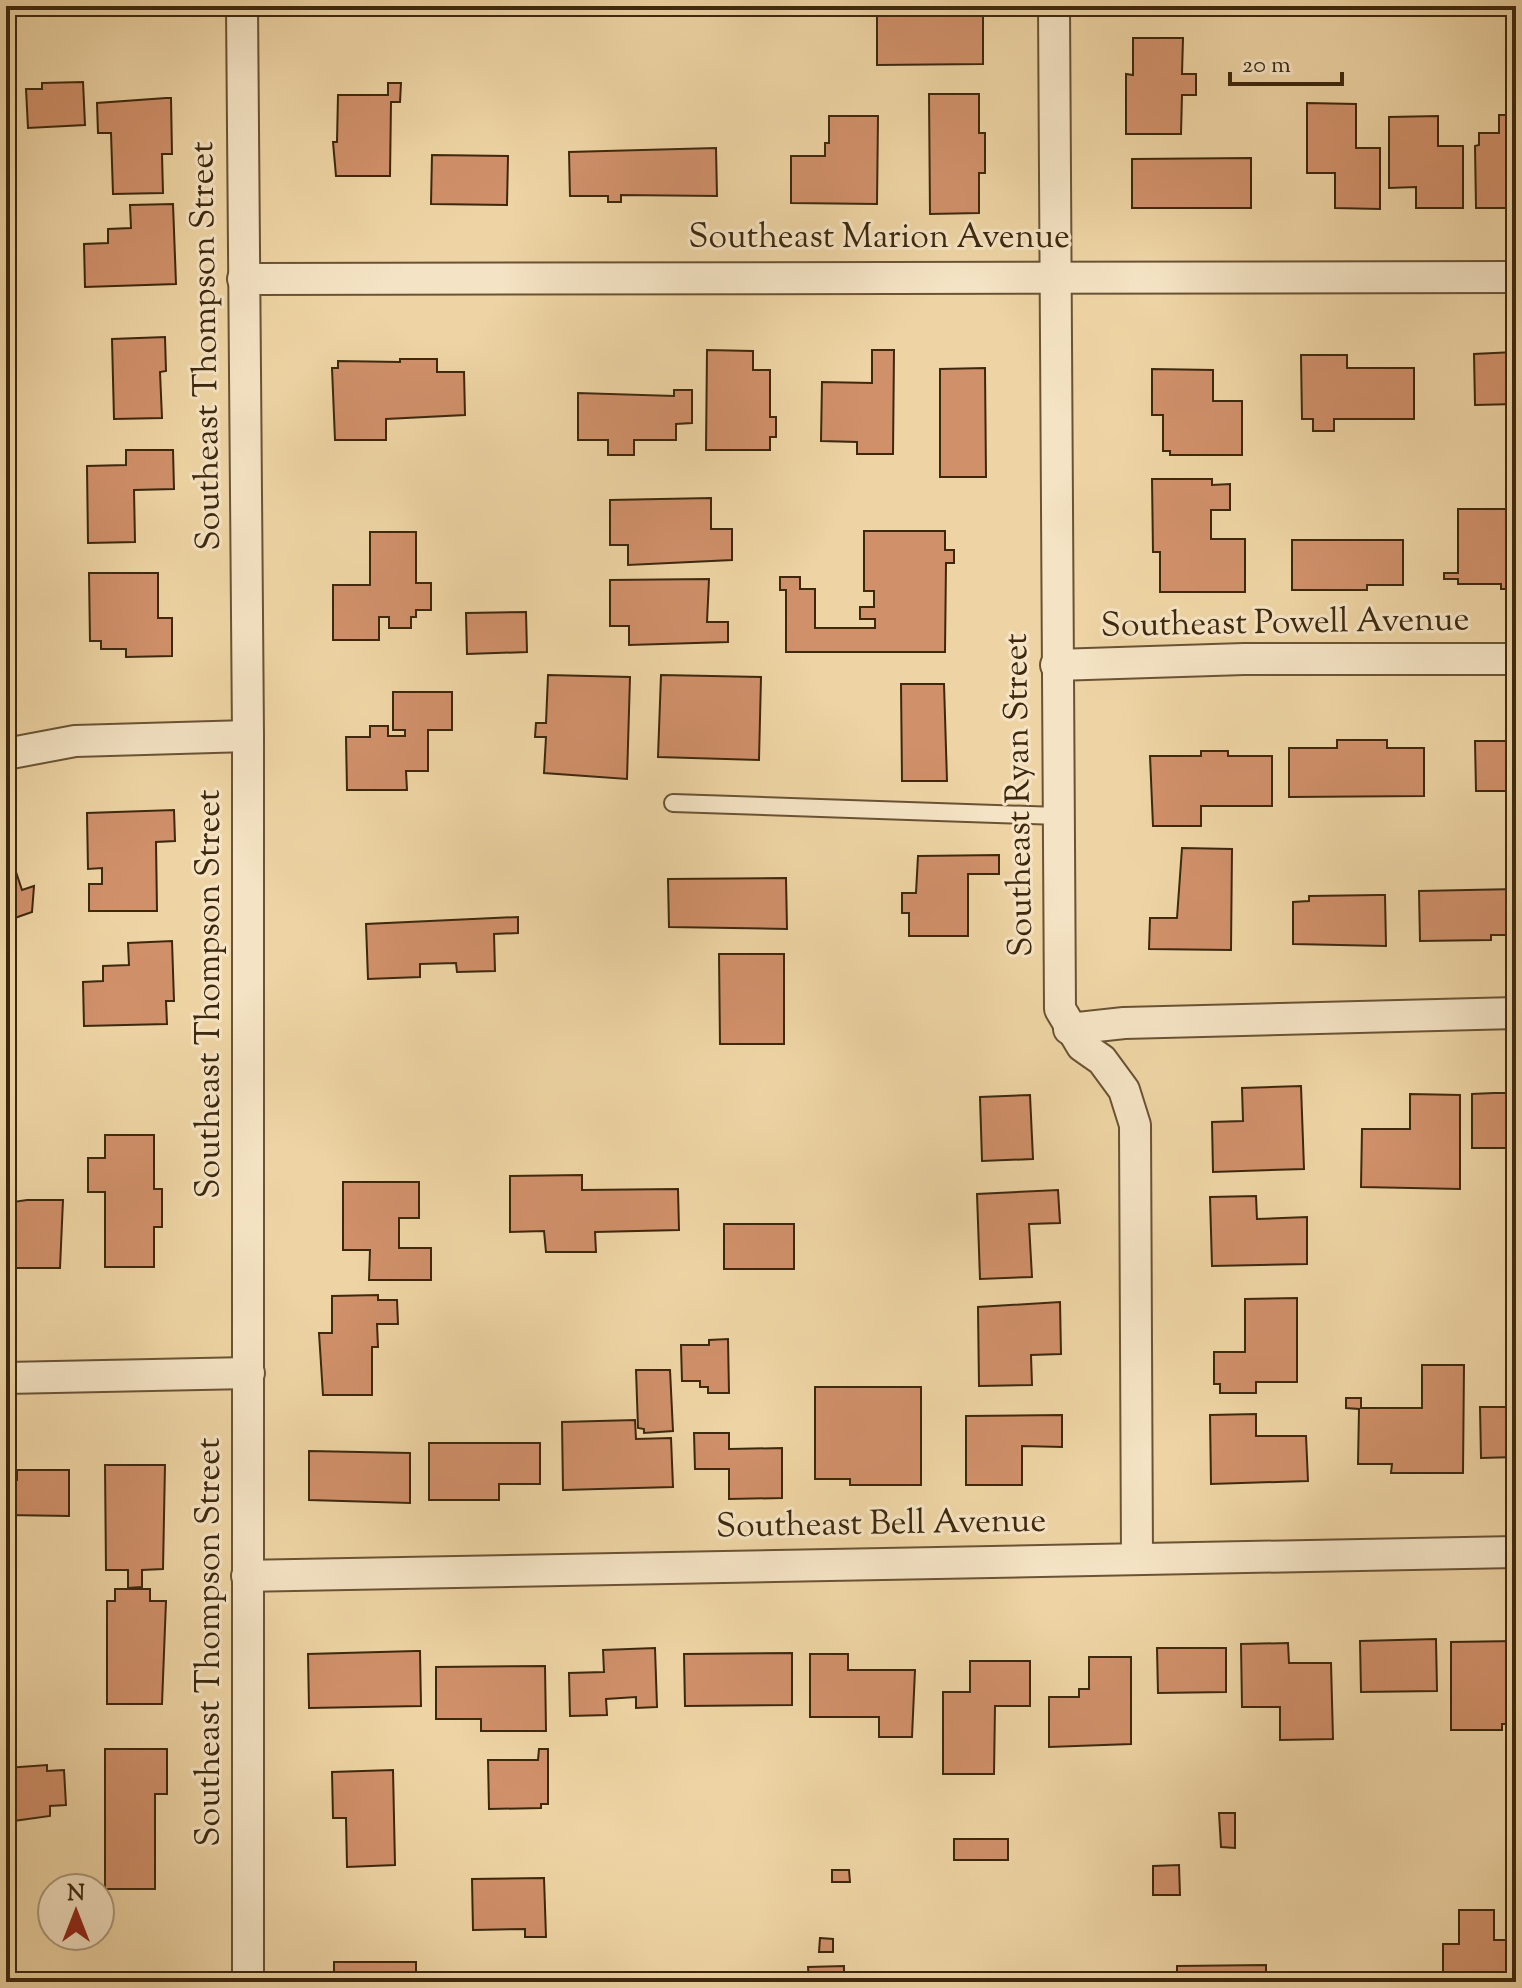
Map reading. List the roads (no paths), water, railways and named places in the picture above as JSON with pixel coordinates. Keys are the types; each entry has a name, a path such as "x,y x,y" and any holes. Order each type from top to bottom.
{"street":[{"name":"Southeast Thompson Street","path":"242,6 248,736 248,1982"},
{"name":"Southeast Ryan Street","path":"1054,6 1060,1009 1069,1029"},
{"name":"Southeast Marion Avenue","path":"243,279 1054,275 1516,277"},
{"name":"Southeast Powell Avenue","path":"1056,665 1244,659 1516,659"},
{"path":"6,754 75,741 248,736"},
{"path":"1069,1029 1124,1023 1516,1013"},
{"path":"1069,1029 1082,1046 1102,1060 1124,1090 1135,1125 1137,1558"},
{"path":"6,1378 249,1373"},
{"name":"Southeast Bell Avenue","path":"247,1576 1516,1552"}],"lane":[{"path":"673,803 1058,816"}]}
